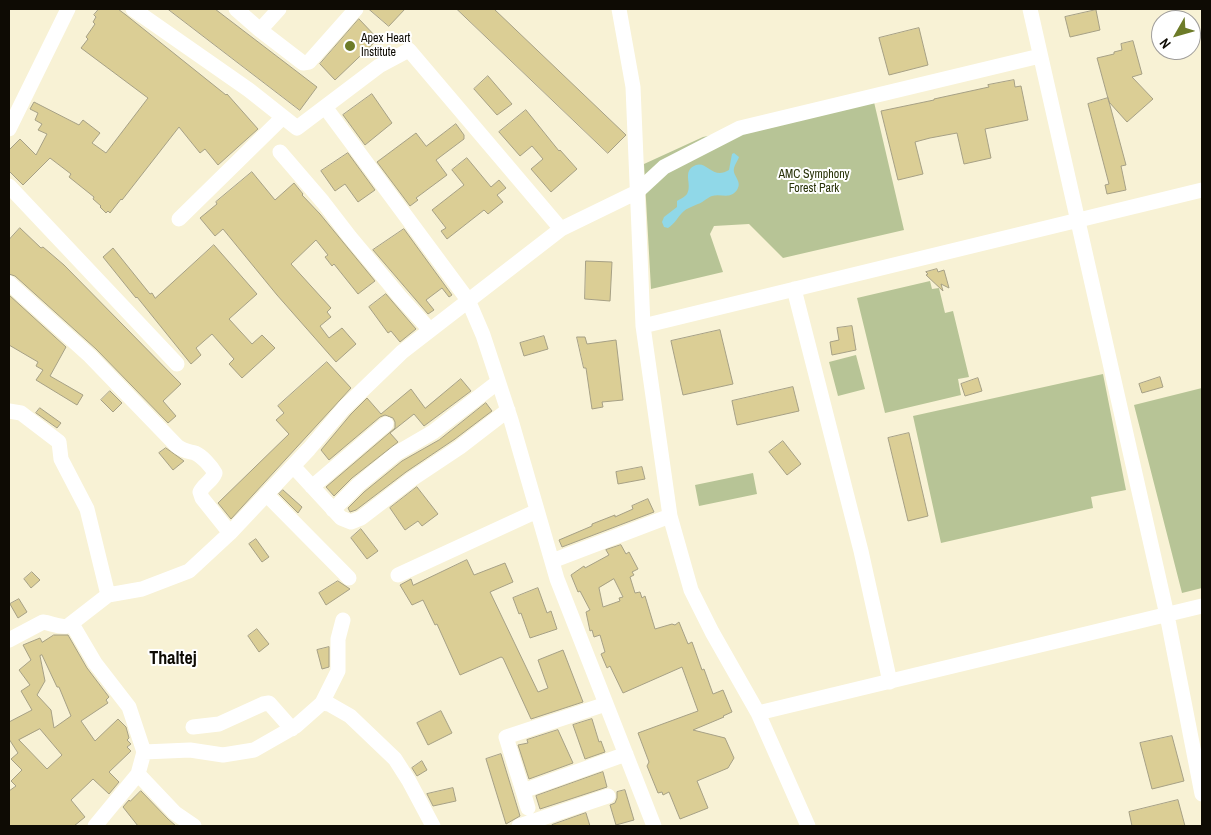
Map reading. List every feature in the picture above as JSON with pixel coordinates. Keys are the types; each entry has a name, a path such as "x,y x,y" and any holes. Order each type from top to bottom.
{"street":[{"path":"9,129 68,9"},
{"path":"133,9 249,90 297,128 379,66 409,50 561,229"},
{"path":"236,9 302,63 306,63 356,9"},
{"path":"260,30 279,9"},
{"path":"619,9 633,87 643,326 670,516 691,590 712,632 758,713 808,826"},
{"path":"1030,9 1167,615 1202,786"},
{"path":"9,640 43,622 62,628 72,624 108,595 142,589 189,571 230,534 344,408 402,352 561,229 637,192 664,167 740,128 1040,56"},
{"path":"325,107 468,300 483,335 508,410 557,579 654,826"},
{"path":"178,219 283,117"},
{"path":"280,152 401,298 430,330"},
{"path":"9,186 178,364"},
{"path":"643,326 1202,190"},
{"path":"9,283 90,356 177,446 183,451 197,454 212,467 215,473 213,478 203,486 200,492 202,498 230,534"},
{"path":"794,289 861,551 890,682"},
{"path":"333,510 358,485 397,453 433,432 498,382"},
{"path":"293,466 341,518 351,522 361,518 508,410"},
{"path":"9,411 21,413 59,442 61,459 87,509 108,595"},
{"path":"312,488 386,424"},
{"path":"266,494 349,578"},
{"path":"398,575 537,512"},
{"path":"552,561 670,516"},
{"path":"758,713 1202,606"},
{"path":"144,752 190,750 223,755 254,750 292,729 322,703 338,671 338,639 343,620"},
{"path":"72,624 95,663 129,707 144,752 138,774 95,826"},
{"path":"193,727 219,724 269,703 292,729"},
{"path":"322,703 329,704 350,716 395,760 409,781 432,826"},
{"path":"528,808 506,737 606,704"},
{"path":"523,791 626,754"},
{"path":"138,774 175,813 194,826"},
{"path":"519,826 608,796"}],"green space":[{"name":"AMC Symphony Forest Park","path":"874,102 904,230 783,258 749,224 714,226 710,234 723,272 651,289 644,164 703,137"},
{"path":"930,281 932,289 939,288 945,313 953,311 969,377 958,379 961,395 885,413 857,298"},
{"path":"856,355 865,389 838,396 829,362"},
{"path":"1103,374 1126,490 1091,497 1093,508 941,543 913,416"},
{"path":"1202,388 1202,588 1182,593 1134,405"},
{"path":"753,473 757,494 699,506 695,485"}],"water":[{"path":"734,153 739,157 734,168 734,174 739,184 737,190 728,196 715,195 710,197 684,211 668,228 664,227 662,222 664,217 677,207 677,201 687,194 689,171 700,164 714,172 719,173 729,170 732,154"}],"building":[{"path":"99,9 118,9 126,15 227,94 258,129 218,165 205,149 200,153 179,127 110,213 108,211 106,213 93,199 94,197 69,177 71,174 50,158 23,185 9,171 9,150 20,139 36,155 47,134 38,130 42,124 35,120 38,113 30,109 34,102 79,125 83,120 100,133 92,143 106,153 148,98 81,48 88,39 86,37 95,24 93,22 96,17 94,15"},
{"path":"168,9 215,9 317,87 300,110"},
{"path":"369,9 405,9 389,26"},
{"path":"457,9 494,9 626,135 608,153"},
{"path":"1096,10 1100,30 1070,37 1065,17"},
{"path":"359,19 378,39 335,80 320,64"},
{"path":"919,28 928,65 889,75 879,38"},
{"path":"1133,41 1142,74 1132,77 1153,99 1127,122 1109,102 1097,58 1114,54 1114,52 1122,50 1121,44"},
{"path":"488,76 512,104 497,115 474,89"},
{"path":"1014,80 1015,87 1021,86 1028,120 985,129 991,158 964,164 957,133 930,138 915,142 923,174 898,180 881,111"},
{"path":"372,94 392,123 365,145 343,115"},
{"path":"1108,98 1126,165 1121,166 1126,190 1107,194 1105,185 1109,184 1088,104"},
{"path":"526,110 559,151 577,169 551,192 531,169 543,159 532,146 520,156 499,132"},
{"path":"456,124 464,135 464,139 436,160 447,175 416,198 418,200 410,206 377,162 416,133 426,146"},
{"path":"348,153 375,190 358,202 345,184 335,191 321,171"},
{"path":"467,158 491,187 499,180 506,188 497,195 503,202 488,214 484,210 447,239 441,231 446,228 432,210 464,185 452,170"},
{"path":"252,172 275,200 294,183 375,281 358,294 334,264 332,266 325,257 328,255 316,240 291,264 331,308 327,312 331,317 320,326 329,338 342,328 356,344 336,362 277,295 223,229 215,236 200,218"},
{"path":"20,228 41,248 43,247 64,265 181,384 163,401 176,416 168,423 96,349 15,276 9,274 9,240"},
{"path":"404,229 452,295 449,297 442,288 426,300 434,310 428,314 373,250"},
{"path":"214,245 257,294 229,319 252,344 262,335 275,348 242,378 229,364 234,359 212,334 196,348 201,355 191,364 103,257 113,248 155,298"},
{"path":"586,261 612,262 610,301 585,299"},
{"path":"937,269 938,272 944,270 949,288 941,284 943,291 926,275 928,274 926,272"},
{"path":"386,294 416,329 400,342 391,331 388,333 369,307"},
{"path":"9,295 66,347 50,376 83,395 77,405 36,380 43,370 36,366 38,362 9,345"},
{"path":"852,326 856,350 832,355 830,342 839,340 837,328"},
{"path":"720,330 733,384 683,395 671,341"},
{"path":"544,336 548,349 524,356 520,343"},
{"path":"577,337 585,337 587,344 616,340 623,400 602,402 603,407 592,409 586,368 584,368"},
{"path":"327,362 351,388 231,519 218,503 289,434 276,420 284,413 278,406"},
{"path":"1160,377 1163,387 1142,393 1139,384"},
{"path":"978,378 982,391 965,396 961,384"},
{"path":"461,379 471,391 424,426 414,414 390,433 398,442 352,478 334,496 326,487 395,428 393,418 385,415 380,417 329,460 321,450 367,398 381,414 411,389 425,408"},
{"path":"793,387 799,411 737,425 732,401"},
{"path":"110,391 122,403 113,412 101,400"},
{"path":"486,403 492,411 356,510 350,512 348,508 364,492 402,461 439,440"},
{"path":"40,408 61,423 57,428 36,413"},
{"path":"909,433 928,516 908,521 888,438"},
{"path":"783,441 801,464 787,475 769,452"},
{"path":"166,448 184,461 173,470 159,453"},
{"path":"642,467 645,479 618,484 616,472"},
{"path":"417,487 438,514 422,526 418,521 405,530 390,508"},
{"path":"283,490 302,507 298,513 279,494"},
{"path":"648,499 654,512 562,547 559,540 592,526 592,524 633,509 632,506"},
{"path":"361,529 378,551 367,559 351,538"},
{"path":"256,539 269,557 262,562 249,544"},
{"path":"621,545 626,554 629,552 638,569 632,572 634,575 630,577 635,593 640,592 642,598 645,596 655,629 672,624 675,625 679,622 688,644 692,642 713,694 723,690 732,712 693,730 725,738 734,758 728,768 697,781 708,808 680,819 669,792 663,795 662,792 658,793 647,766 649,762 638,733 698,711 682,667 623,693 610,666 607,668 601,654 605,652 600,635 594,637 592,630 590,631 586,612 590,610 580,591 578,592 571,575 584,566 585,568 609,555 606,550","holes":["614,579 623,597 619,598 620,601 603,607 599,588"]},
{"path":"467,560 474,575 505,563 513,582 490,592 538,692 548,688 538,660 563,650 583,702 531,719 503,658 501,657 460,675 437,624 435,625 423,600 412,605 400,585 411,579 413,585"},
{"path":"32,572 40,580 31,588 24,579"},
{"path":"338,581 350,589 326,605 319,593"},
{"path":"538,588 547,613 551,611 557,629 530,638 513,598"},
{"path":"19,599 27,612 18,618 10,604"},
{"path":"257,629 269,644 259,652 248,636"},
{"path":"54,635 68,635 87,668 109,697 106,700 108,703 81,721 95,741 118,719 126,727 129,738 127,740 131,744 127,747 131,751 109,772 119,782 109,794 93,779 71,800 85,817 74,826 9,826 9,791 16,786 11,781 22,770 11,759 18,753 9,739 9,722 32,710 21,691 30,685 19,670 31,660 23,645 40,638 42,642","holes":["42,655 57,687 59,687 71,716 54,728 51,710 37,695 45,681 40,656","40,729 62,755 47,769 19,740"]},
{"path":"329,647 329,667 322,669 317,650"},
{"path":"441,711 452,733 428,745 417,723"},
{"path":"592,719 599,742 601,741 605,752 585,759 573,725"},
{"path":"558,730 573,763 529,779 518,745 528,743 527,740"},
{"path":"1172,736 1184,781 1152,789 1140,743"},
{"path":"501,754 520,816 506,824 486,759"},
{"path":"422,761 427,770 417,776 412,768"},
{"path":"603,772 607,787 540,809 536,796"},
{"path":"453,788 456,801 433,806 427,794"},
{"path":"625,790 634,820 616,825 610,805 615,803 617,792"},
{"path":"141,791 176,826 138,826 123,807"},
{"path":"1178,800 1185,826 1132,826 1129,812"},
{"path":"586,813 590,826 552,826 552,825"}],"place":[{"name":"Apex Heart Institute","path":"350,46"}],"district":[{"name":"Thaltej","path":"173,659"}]}
